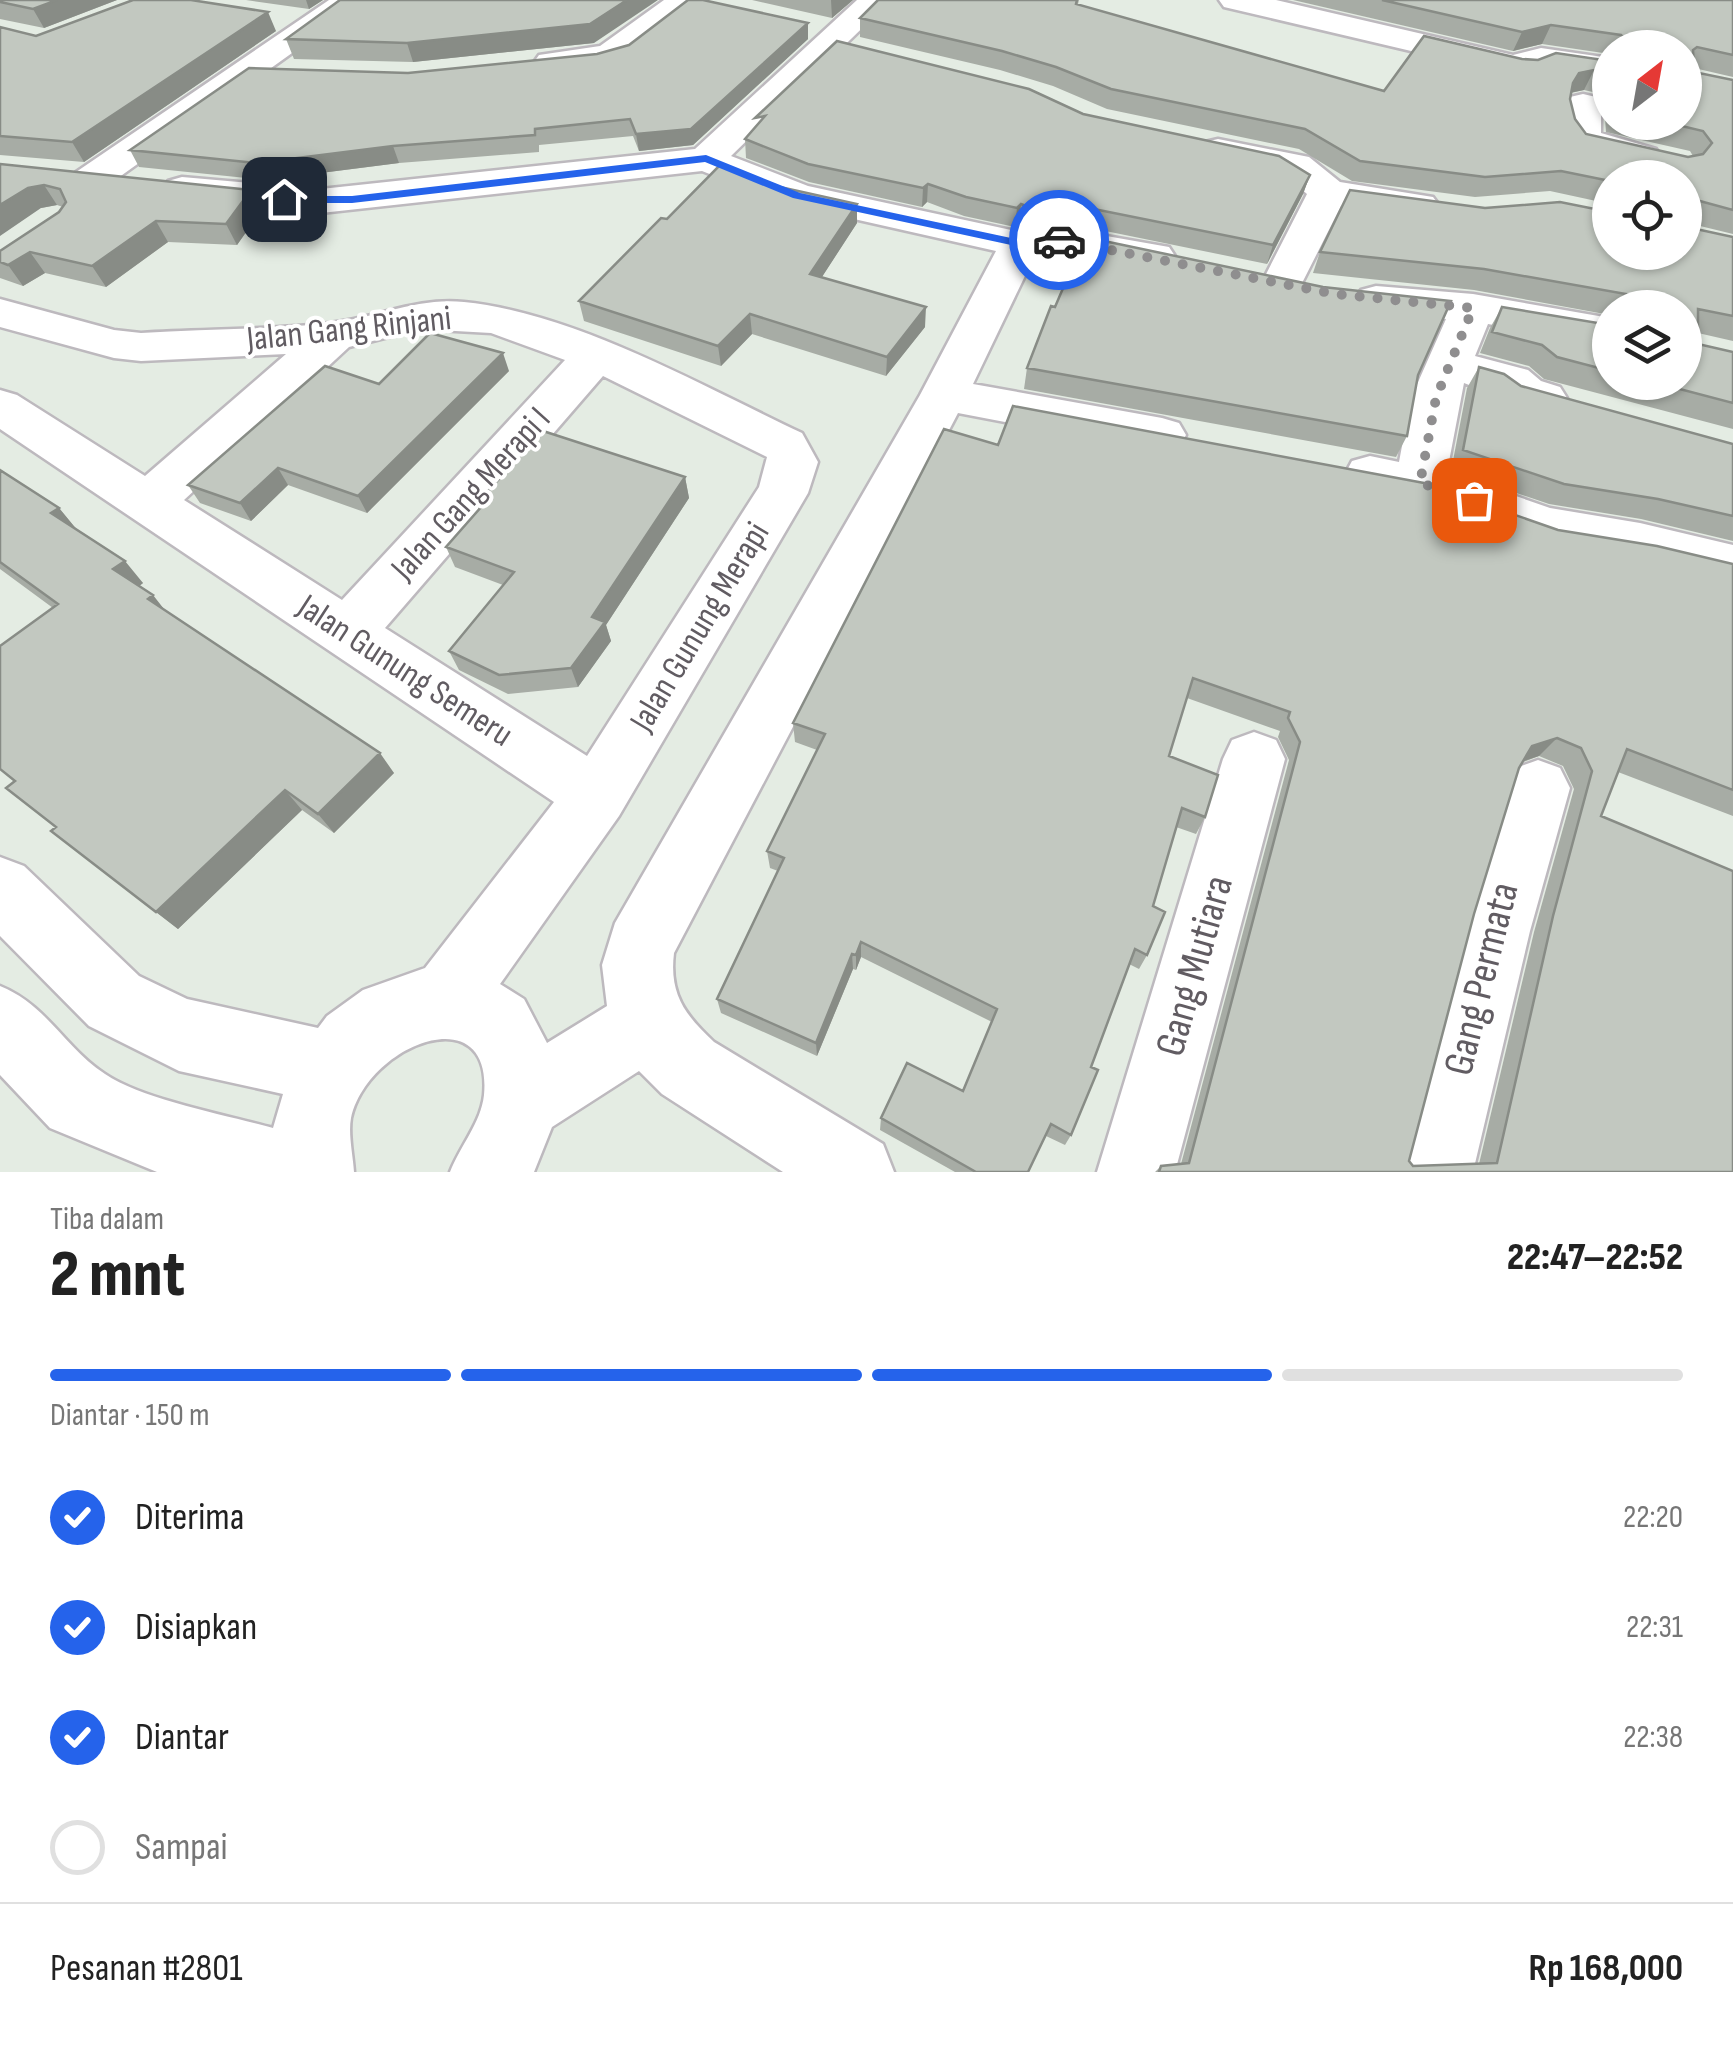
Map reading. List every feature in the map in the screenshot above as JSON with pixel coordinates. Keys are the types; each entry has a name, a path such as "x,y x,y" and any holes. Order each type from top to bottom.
{"street":[{"path":"350,0 249,71 72,178 320,201 706,159 797,195 1020,244 1080,242 1190,264"},
{"path":"525,65 609,55 684,0"},
{"path":"692,0 708,4 712,0"},
{"path":"706,159 876,0"},
{"path":"1234,0 1513,65 1527,66 1541,58 1592,65"},
{"path":"263,17 316,24"},
{"path":"249,71 306,74"},
{"path":"1583,105 1583,139 1637,160"},
{"path":"1184,143 1296,165 1328,192 1456,210"},
{"path":"1328,192 1295,285 1473,308 1592,329"},
{"path":"855,1172 688,1068 656,1035 637,994 635,970 640,947 944,395 1020,244"},
{"path":"1420,483 1436,398 1473,308"},
{"name":"Jalan Gang Rinjani","path":"0,313 141,348 333,336 420,315 462,315 500,322 596,355 772,438 793,454"},
{"path":"149,502 333,336"},
{"name":"Jalan Gang Merapi I","path":"347,632 596,355"},
{"path":"1450,364 1511,381 1524,392 1583,408"},
{"path":"944,395 1210,446"},
{"name":"Jalan Gunung Semeru","path":"0,406 597,796"},
{"name":"Jalan Gunung Merapi","path":"597,796 782,492 794,464 793,454"},
{"path":"1325,466 1420,483 1544,526 1640,543 1733,566"},
{"name":"Gang Mutiara","path":"1136,1172 1254,759"},
{"name":"Gang Permata","path":"1434,1172 1511,866 1538,788"},
{"path":"444,1001 597,796"},
{"path":"0,890 114,1001 180,1034 330,1068"},
{"path":"314,1172 307,1144 313,1106 330,1068 353,1040 382,1018 413,1005 444,1001 472,1007 496,1020 513,1043 521,1072 520,1103 511,1138 489,1172"},
{"path":"0,1022 76,1101 131,1126 291,1172"},
{"path":"520,1103 656,1035"}],"building":[{"path":"0,0 57,0 33,9"},
{"path":"133,0 191,0 268,12 72,142 0,136 0,27 36,36"},
{"path":"340,0 627,0 590,24 407,43 286,39"},
{"path":"688,0 808,23 691,129 636,134 630,119 535,129 535,135 290,159 286,166 130,150 249,68 408,73 597,54 629,45"},
{"path":"878,0 1077,0 1076,4 1384,91 1424,36 1522,59 1538,60 1556,53 1592,58 1592,70 1579,73 1570,99 1575,119 1586,134 1592,135 1592,140 1613,140 1688,157 1703,154 1712,143 1702,131 1702,74 1733,80 1733,210 1702,202 1702,160 1592,160 1592,177 1561,171 1485,177 1360,161 1305,129 1111,89 1002,51 860,18"},
{"path":"1382,0 1733,0 1733,55 1702,48 1702,30 1592,31 1551,25 1522,32"},
{"path":"837,41 1029,89 1083,114 1279,156 1310,175 1273,245 1084,207 1034,209 1021,204 1017,208 928,184 923,188 808,164 745,139 765,116 755,118"},
{"path":"0,164 251,190 226,224 156,221 92,266 30,252 8,265 0,262 0,251 59,212 66,202 60,189 44,185 28,188 0,205"},
{"path":"721,164 780,187 857,204 810,274 926,307 887,357 750,314 718,346 579,301"},
{"path":"1350,190 1485,208 1560,202 1592,208 1592,270 1702,270 1702,230 1733,237 1733,316 1702,310 1702,290 1603,290 1484,269 1320,252"},
{"path":"1085,237 1323,287 1451,301 1418,375 1407,436 1027,368 1051,306 1055,307"},
{"path":"1502,307 1592,322 1592,366 1557,357 1542,345 1492,332"},
{"path":"430,333 503,353 358,496 278,468 240,503 188,485 325,366 379,384"},
{"path":"1702,345 1733,352 1733,403 1702,395"},
{"path":"1479,367 1504,374 1521,386 1733,444 1733,516 1564,484 1463,450"},
{"path":"1013,406 1424,483 1558,530 1657,546 1733,564 1733,790 1627,749 1601,816 1733,871 1733,1172 1159,1172 1161,1166 1189,1163 1300,742 1288,718 1290,712 1193,678 1169,756 1218,775 1205,817 1182,808 1153,906 1165,912 1147,955 1135,949 1091,1067 1098,1070 1071,1135 1051,1124 1028,1172 976,1172 881,1118 907,1063 963,1091 997,1009 861,942 856,955 852,954 816,1043 717,999 784,858 767,851 825,734 793,723 944,429 998,445","holes":["1557,738 1581,748 1592,771 1553,916 1497,1163 1413,1166 1409,1161 1474,914 1519,768 1532,746"]},
{"path":"543,431 685,477 592,617 605,622 571,668 499,675 449,651 514,572 446,547 482,506 476,504"},
{"path":"0,470 59,508 51,513 125,561 113,569 153,595 148,599 380,753 318,814 285,790 156,912 51,831 56,827 6,788 15,781 0,769 0,646 58,604 0,562"}],"way so far":[{"path":"1059,240 1335,294 1473,308 1436,398 1420,483 1474,500"}],"route":[{"path":"284,199 352,199 706,159 797,195 1020,244 1059,240"}]}
